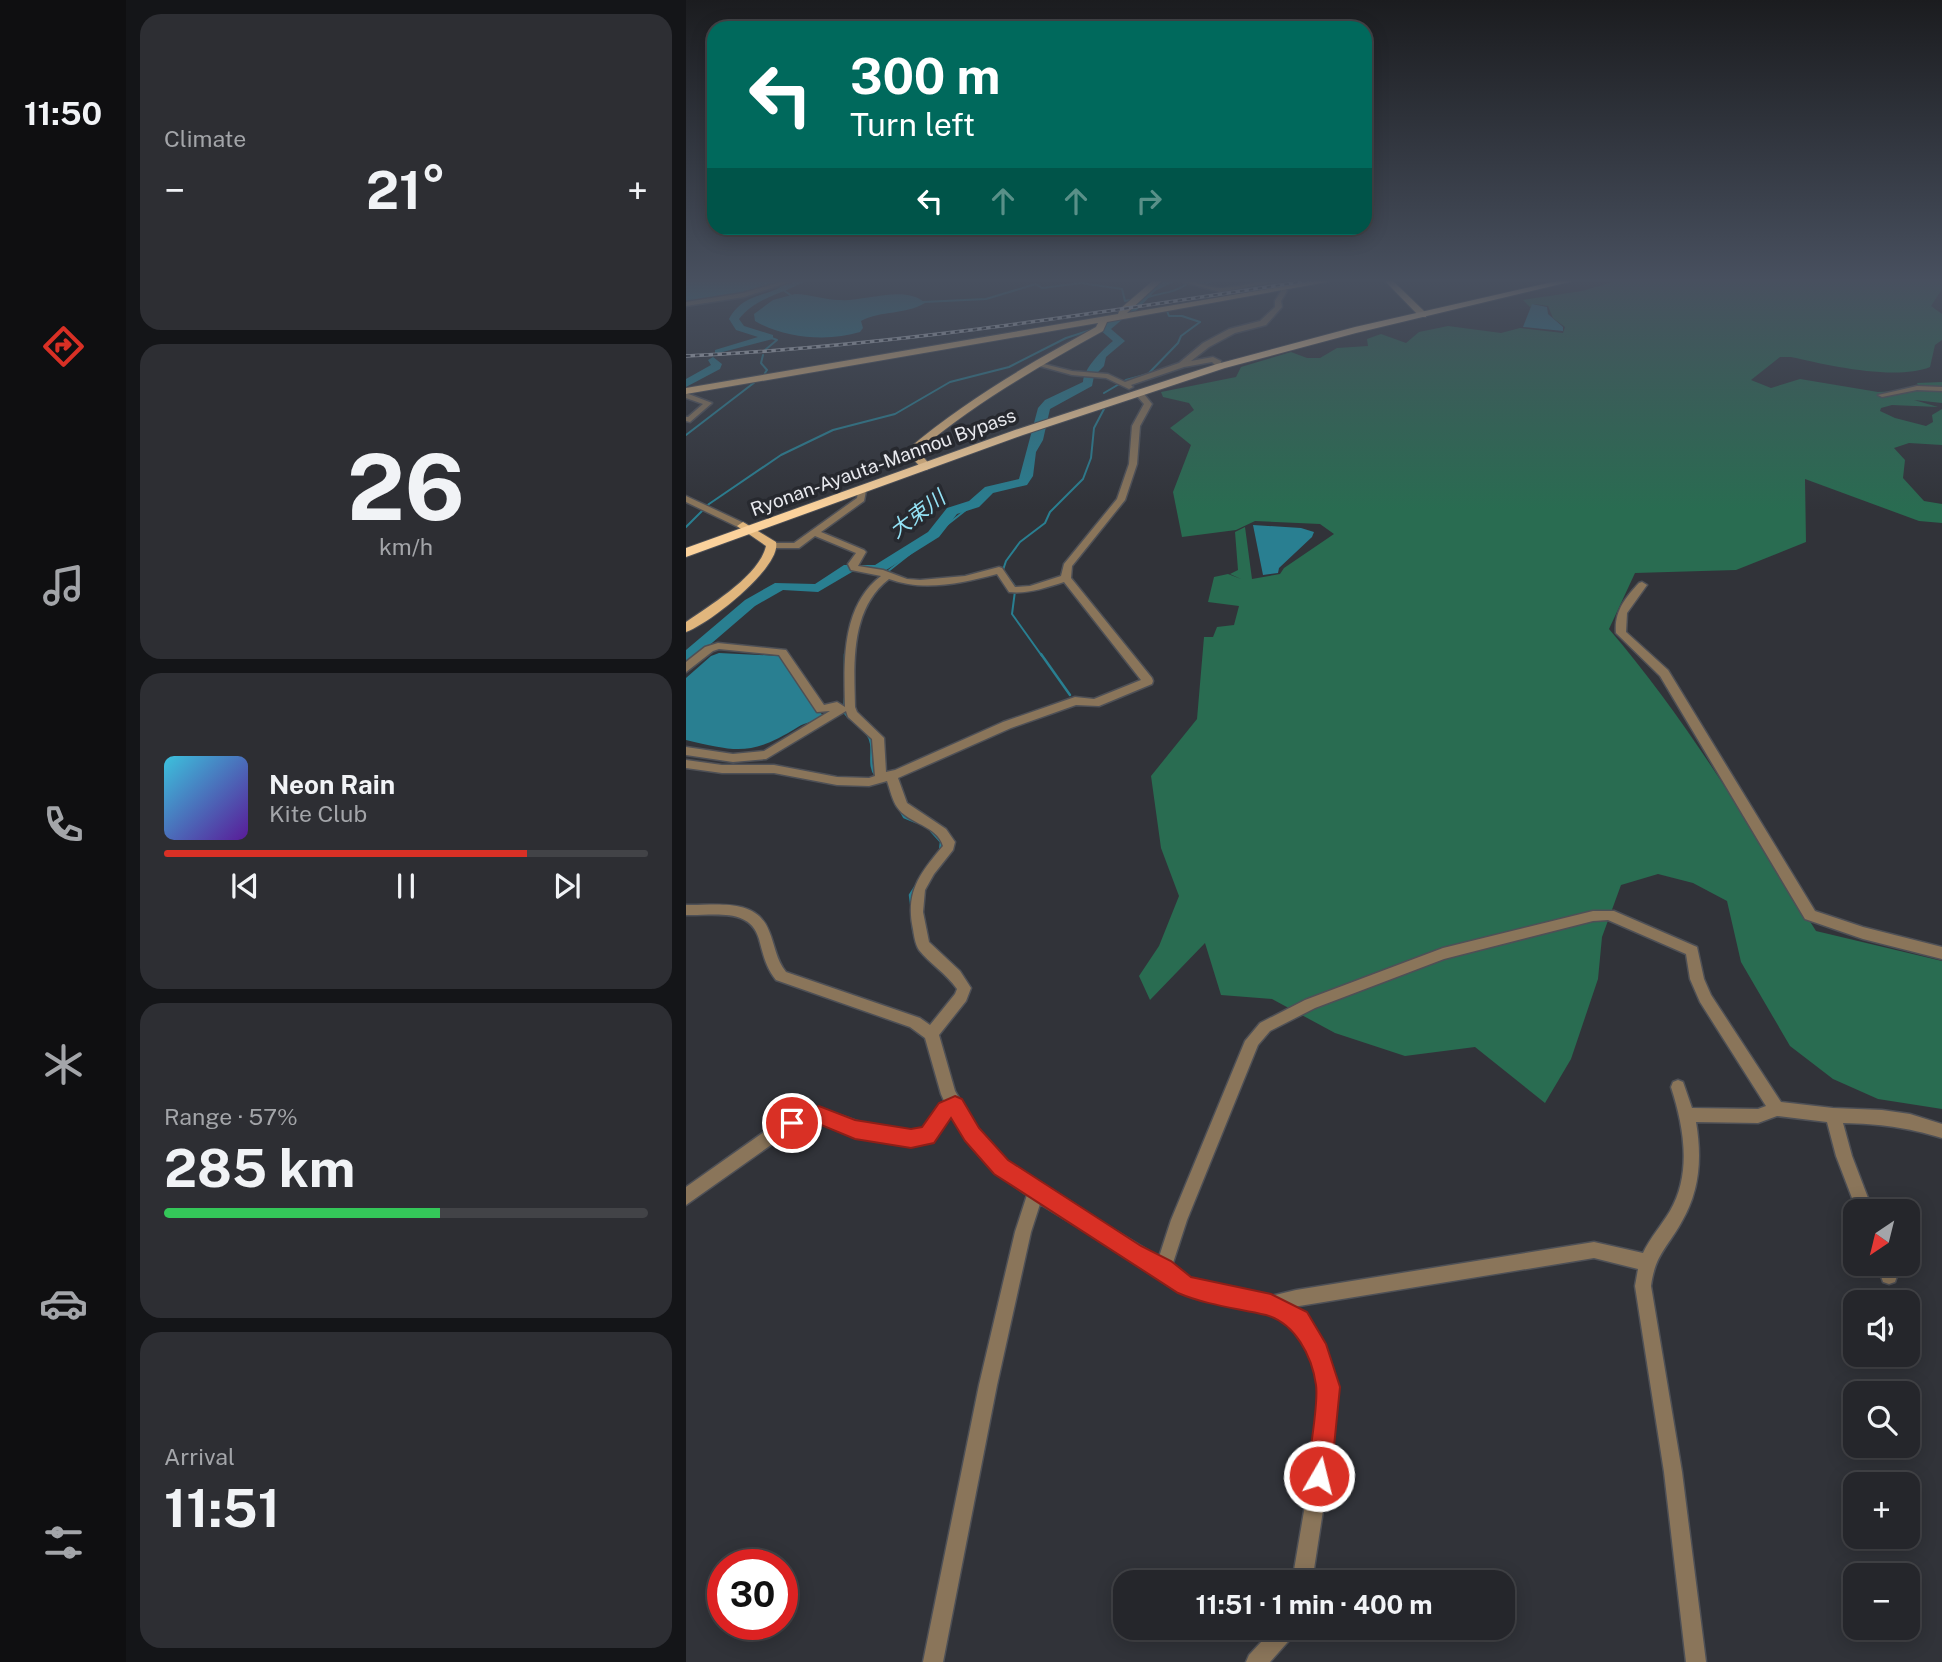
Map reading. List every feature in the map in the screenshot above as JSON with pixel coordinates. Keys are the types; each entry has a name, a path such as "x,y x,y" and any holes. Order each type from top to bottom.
{"highway":[{"name":"Ryonan-Ayauta-Mannou Bypass","path":"686,553 747,528 1031,427 1218,363 1248,356"},
{"name":"Ryonan-Ayauta-Mannou Bypass","path":"1049,421 1261,356"},
{"name":"Ryonan-Ayauta-Mannou Bypass","path":"686,547 862,491 924,465"}],"main road":[{"path":"687,395 920,356"},
{"path":"924,465 912,453 916,446 950,419 1050,356"},
{"path":"686,628 733,593 767,562 773,550 772,545 747,528"}],"street":[{"path":"1182,365 1193,356"},
{"path":"1036,364 1066,372 1108,376 1126,384 1182,365 1213,359 1218,363"},
{"path":"1144,411 1148,410 1158,393 1155,387"},
{"path":"1882,395 1917,388 1942,389"},
{"path":"686,419 690,420 708,403 687,395"},
{"path":"884,778 1007,725 1075,701 1095,703 1147,681 1066,578 1067,566 1121,500 1133,464 1136,426 1147,401 1141,396"},
{"path":"772,545 796,546 861,499 862,491"},
{"path":"686,499 747,528"},
{"path":"814,534 861,552 853,567 886,574 906,582 965,579 999,570 1012,590 1031,589 1066,578"},
{"path":"843,709 848,658 858,621 873,588 886,574"},
{"path":"1642,586 1625,605 1621,616 1621,633 1664,673 1810,915 1863,933 1942,953"},
{"path":"686,668 718,646 782,652 821,709 843,709 862,721 878,738 880,774 884,778"},
{"path":"686,751 718,757 755,757 775,752 843,709"},
{"path":"756,768 787,752 803,733"},
{"path":"686,764 722,769 756,768 852,783 892,778 902,806 942,832 949,842 949,847 930,870 919,890 916,912 923,945 964,988 961,997 928,1032"},
{"path":"686,910 750,914 761,925 771,967 781,976 915,1022 928,1032 948,1094 972,1134 1001,1167 1036,1192 1163,1269 1185,1286 1271,1306 1299,1320 1318,1352 1328,1387 1323,1452 1304,1570"},
{"path":"1163,1269 1179,1220 1252,1041 1265,1027 1310,1004 1443,954 1592,916 1609,915 1692,951 1697,979 1705,998 1777,1109"},
{"path":"1678,1087 1689,1115 1691,1130 1690,1186 1677,1215 1646,1262 1643,1286 1673,1472 1696,1662"},
{"path":"686,1197 792,1123 819,1115 855,1129 911,1139 927,1136 946,1110 955,1105"},
{"path":"1689,1115 1758,1116 1777,1109 1882,1117 1910,1121 1942,1131"},
{"path":"1833,1115 1844,1156 1860,1199"},
{"path":"933,1662 988,1385 1023,1232 1036,1192"},
{"path":"1271,1306 1309,1296 1594,1250 1646,1262"},
{"path":"1256,1662 1276,1640"}],"green space":[{"path":"1279,356 1320,358 1324,356 1933,356 1930,367 1899,372 1880,372 1780,357 1751,380 1771,388 1800,379 1878,392 1920,390 1917,383 1942,382 1942,403 1914,400 1938,407 1892,405 1881,408 1880,411 1926,426 1933,422 1932,415 1942,409 1942,445 1909,443 1894,448 1905,460 1903,478 1924,501 1942,504 1942,523 1919,521 1805,479 1806,542 1736,570 1635,573 1609,629 1692,738 1816,931 1942,961 1942,1109 1878,1099 1833,1079 1790,1046 1741,962 1727,901 1693,883 1658,874 1621,885 1602,937 1598,979 1571,1059 1545,1103 1475,1047 1405,1056 1335,1033 1272,999 1221,995 1205,943 1150,1000 1139,976 1159,946 1179,896 1161,848 1151,776 1197,719 1204,637 1213,637 1217,627 1234,625 1239,606 1208,602 1214,577 1228,574 1241,579 1230,574 1238,570 1235,532 1245,527 1252,579 1280,574 1284,568 1334,534 1320,524 1255,521 1236,530 1182,537 1173,492 1191,445 1170,428 1194,410 1189,403 1163,397 1161,392 1236,377 1241,367"}],"water":[{"path":"1253,525 1301,528 1314,532 1279,568 1278,573 1263,575"},
{"path":"719,653 781,656 823,716 756,747 732,749 686,740 686,678 711,656"}],"waterway":[{"path":"763,356 761,363 767,370 765,373"},
{"path":"686,527 709,504 781,455 833,430 895,414 950,382 1009,367 1031,356"},
{"name":"大束川","path":"686,658 750,603 780,586 818,588 849,568 878,569 934,534 936,528 944,523 952,511 974,504 989,490 1023,482 1027,476 1030,452 1037,440 1044,408 1049,402 1088,384 1089,375 1099,366 1102,356"},
{"path":"1104,393 1126,380 1148,374 1166,356"},
{"path":"686,384 716,367 717,364 713,360"},
{"path":"686,435 755,382"},
{"path":"1015,586 1003,570 1006,561 1020,542 1045,523 1050,512 1083,479 1091,458 1094,428 1104,409"},
{"name":"大束川","path":"887,572 976,502"},
{"path":"1015,591 1012,614 1042,656"},
{"path":"845,656 846,650"},
{"path":"1041,654 1070,695"},
{"path":"845,656 845,681"},
{"path":"845,698 844,712 849,718"},
{"path":"867,734 876,776"},
{"path":"900,810 904,817 916,822"},
{"path":"931,831 941,842 940,851"},
{"path":"913,919 910,895 935,856"},
{"path":"912,917 914,932"}],"railway":[{"path":"686,356 693,356"}],"route":[{"path":"792,1123 819,1115 874,1134 911,1139 927,1136 946,1110 955,1105 972,1134 1001,1167 1134,1254 1163,1269 1185,1286 1271,1306 1299,1320 1318,1352 1328,1387 1319,1476"}]}
